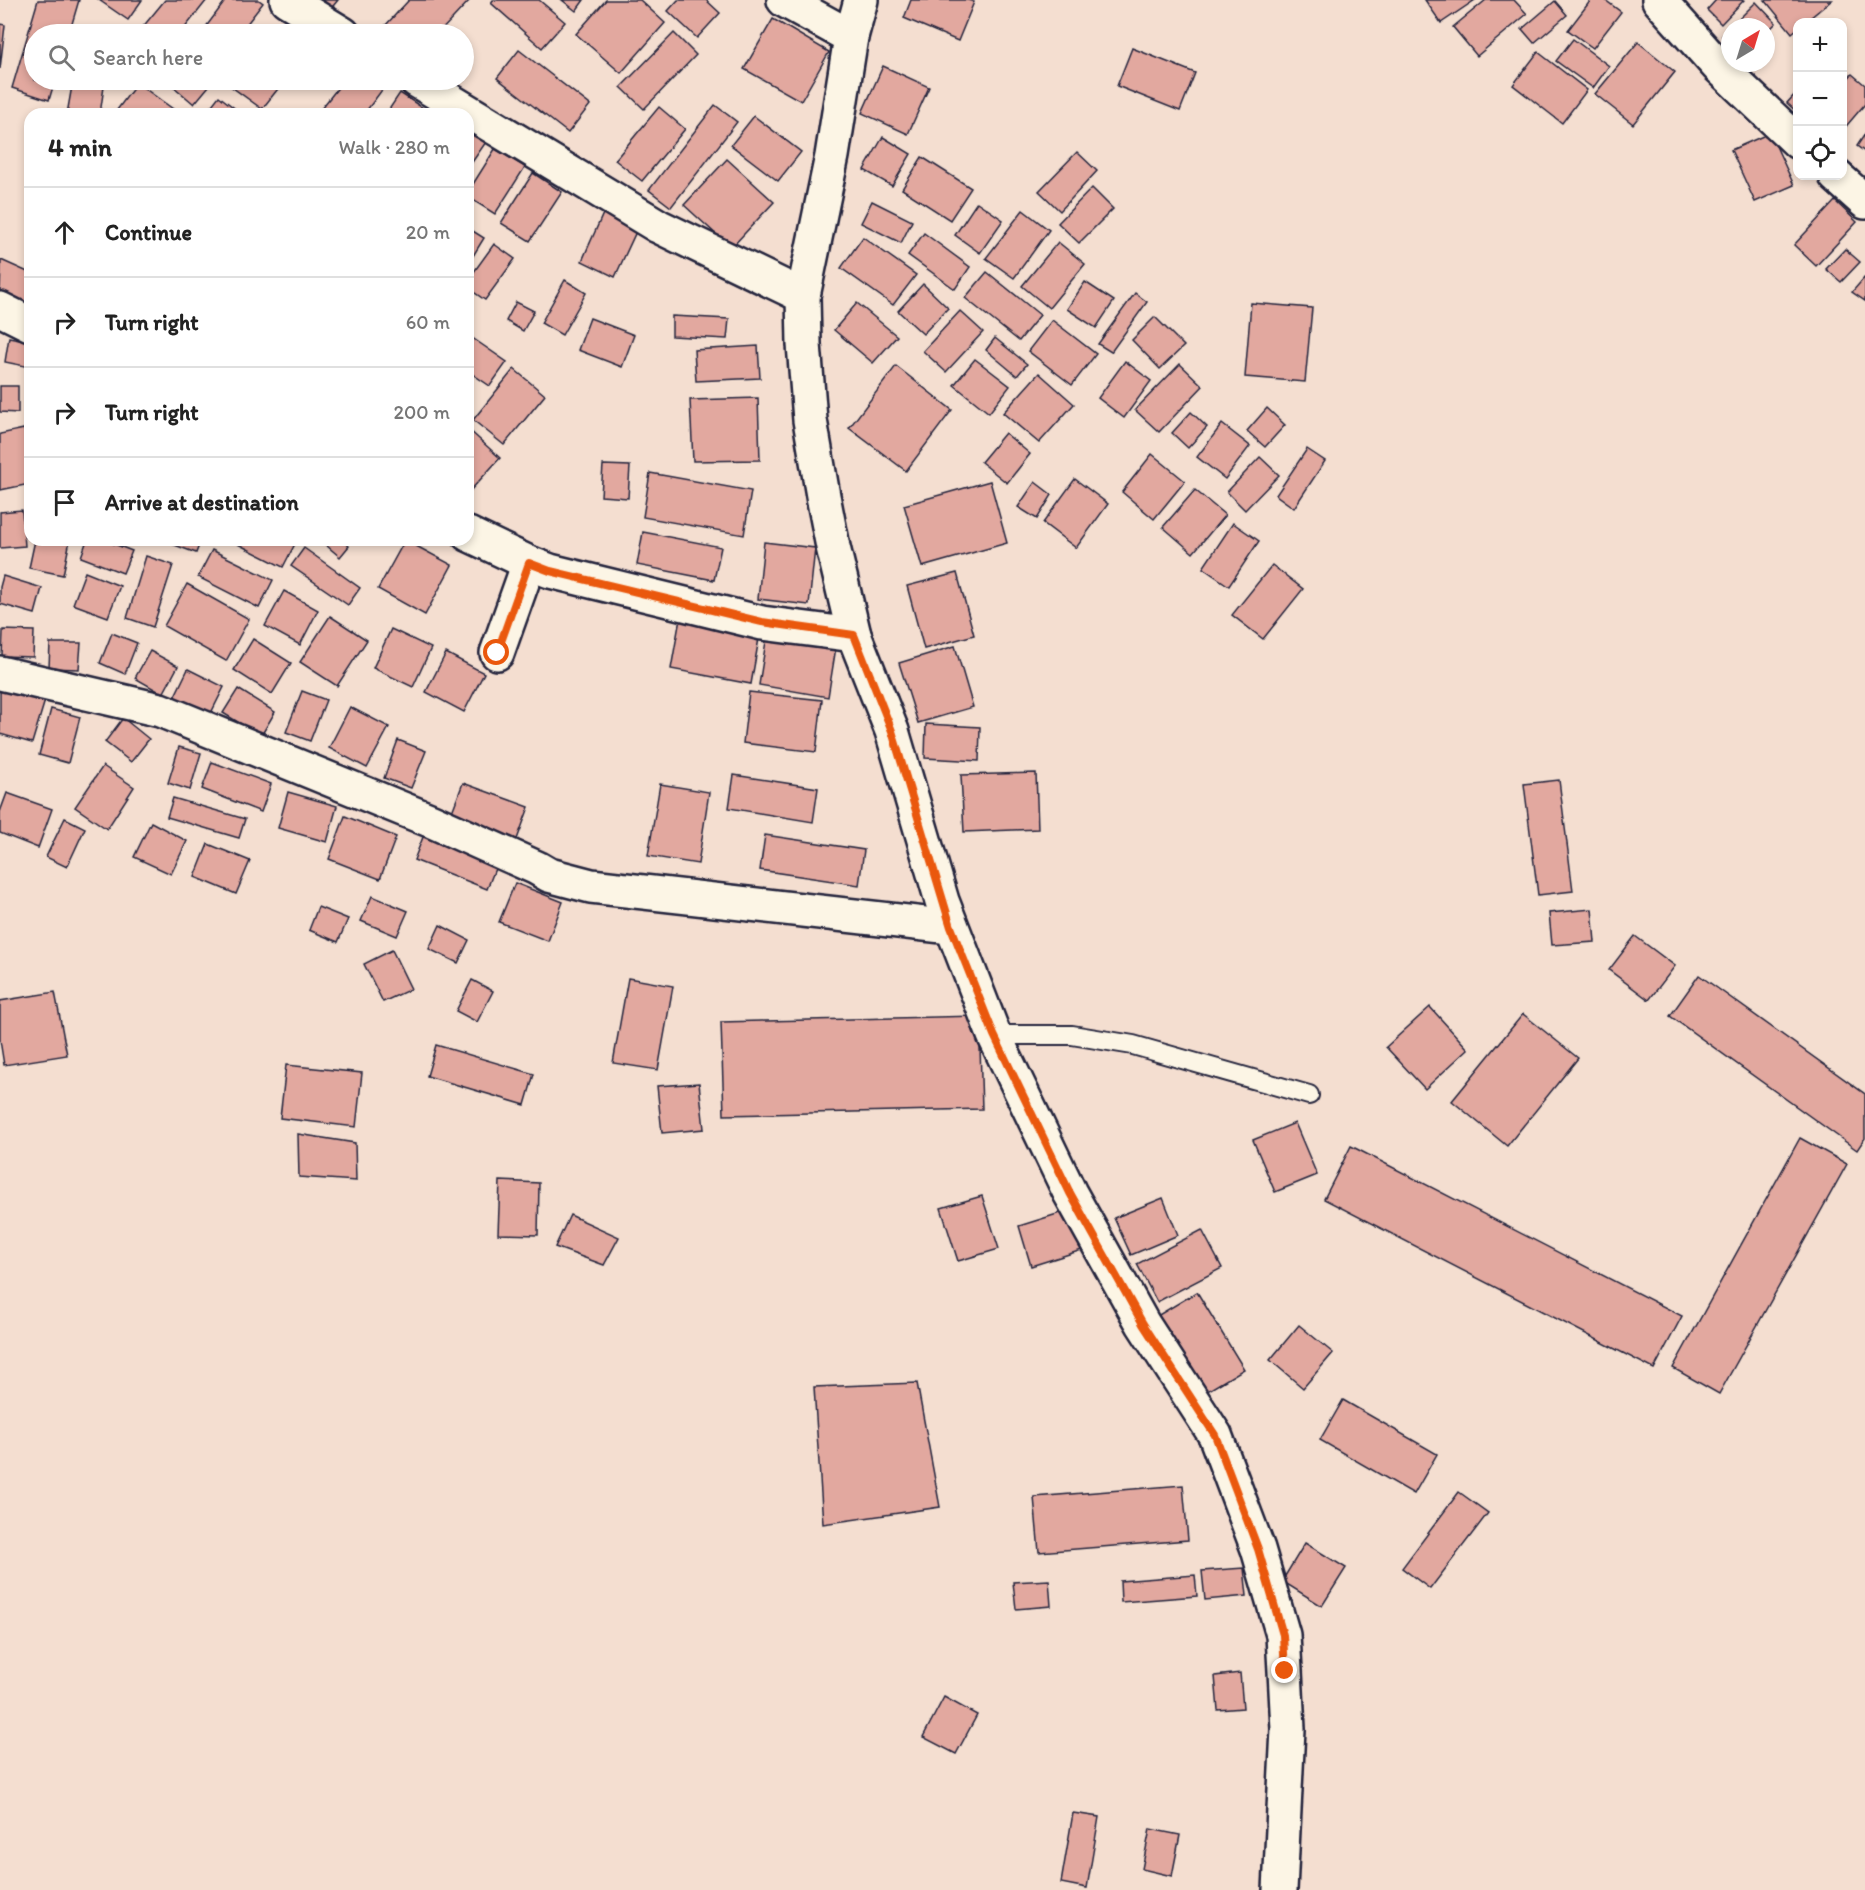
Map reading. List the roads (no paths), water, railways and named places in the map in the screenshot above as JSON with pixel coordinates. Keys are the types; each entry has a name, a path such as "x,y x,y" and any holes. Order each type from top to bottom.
{"street":[{"path":"288,0 327,24"},
{"path":"784,0 851,37"},
{"path":"861,0 851,37 832,156 803,296 810,420 823,496 854,635 892,731 951,927 994,1035 1070,1193 1143,1324 1215,1435 1258,1549 1283,1635 1288,1729 1280,1890"},
{"path":"1659,0 1718,66 1793,137"},
{"path":"433,90 462,108"},
{"path":"474,115 658,226 803,296"},
{"path":"1840,180 1865,202"},
{"path":"0,309 24,321"},
{"path":"474,537 538,567 762,622 854,635"},
{"path":"497,653 538,567"},
{"path":"0,673 160,710 432,821 549,875 591,886 951,927"}],"lane":[{"path":"994,1035 1072,1035 1133,1046 1309,1095"}]}
